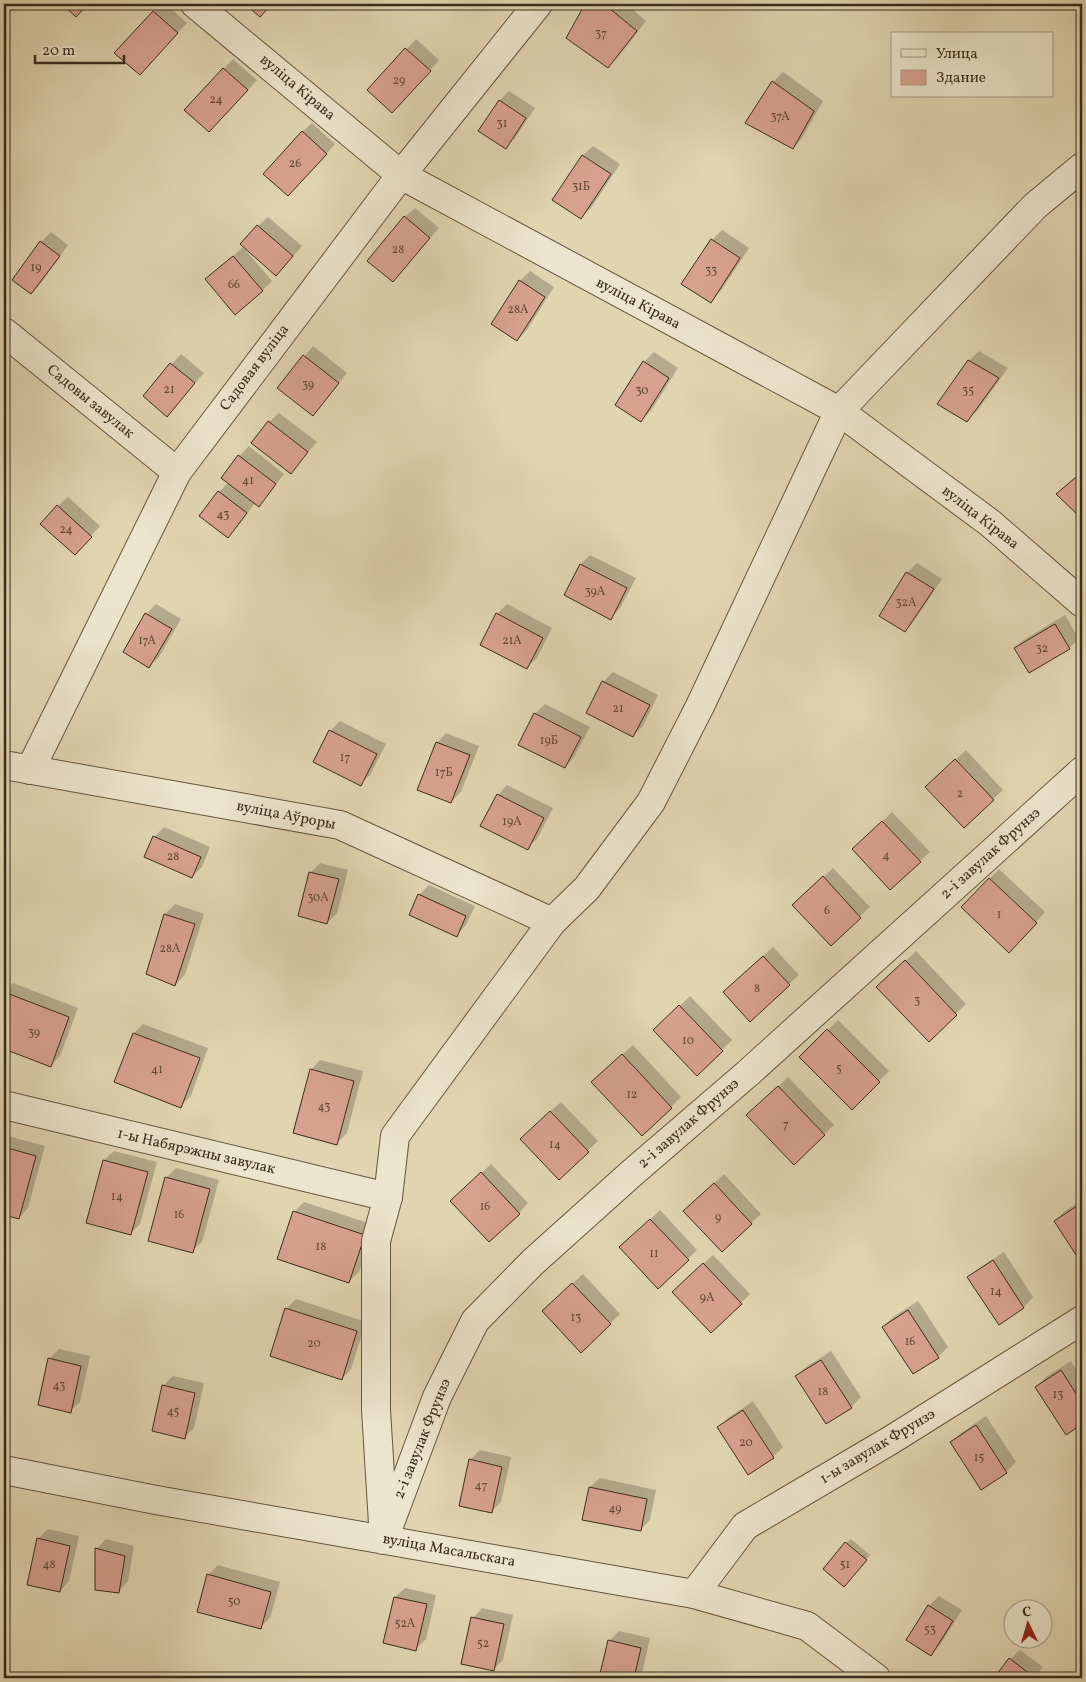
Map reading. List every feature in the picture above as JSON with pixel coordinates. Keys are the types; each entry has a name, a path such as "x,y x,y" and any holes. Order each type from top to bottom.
{"street":[{"name":"вуліца Кірава","path":"195,4 401,175 839,411 990,523 1082,603"},
{"name":"Садовая вуліца","path":"17,768 177,472 401,175 538,4"},
{"path":"384,1540 376,1410 376,1241 388,1197 395,1136 552,922 587,888 651,802 700,706 839,411 1035,206 1082,168"},
{"name":"Садовы завулак","path":"4,332 177,472"},
{"name":"вуліца Аўроры","path":"17,768 340,826 552,922"},
{"name":"2-і завулак Фрунзэ","path":"384,1540 437,1397 475,1321 533,1262 582,1217 747,1074 1082,772"},
{"name":"1-ы Набярэжны завулак","path":"4,1105 388,1197"},
{"name":"1-ы завулак Фрунзэ","path":"694,1594 745,1526 891,1440 1082,1320"},
{"name":"вуліца Масальскага","path":"4,1470 156,1500 694,1594 807,1626 876,1678"}],"building":[{"path":"62,4 88,4 76,17"},
{"path":"245,4 272,4 260,17"},
{"path":"585,4 604,4 637,31 608,68 566,38"},
{"path":"153,11 178,33 140,75 114,53"},
{"path":"405,48 431,71 392,113 367,90"},
{"path":"223,68 248,90 209,132 184,110"},
{"path":"772,81 814,111 793,149 745,123"},
{"path":"499,100 526,118 506,149 478,131"},
{"path":"302,131 327,154 288,196 263,174"},
{"path":"582,155 611,174 581,219 552,200"},
{"path":"404,216 430,238 393,282 367,261"},
{"path":"257,225 293,256 276,276 240,244"},
{"path":"711,239 740,258 711,303 681,284"},
{"path":"40,241 60,256 31,294 12,280"},
{"path":"233,256 263,291 235,315 205,279"},
{"path":"519,280 545,297 517,341 491,324"},
{"path":"303,355 339,383 313,416 277,388"},
{"path":"968,360 999,378 967,422 937,404"},
{"path":"643,361 669,378 641,422 615,405"},
{"path":"170,363 195,383 167,417 143,396"},
{"path":"268,421 308,452 291,474 251,443"},
{"path":"238,455 276,484 259,507 221,478"},
{"path":"1082,472 1082,512 1079,516 1056,494"},
{"path":"218,491 247,513 228,538 199,516"},
{"path":"57,505 92,537 75,555 40,524"},
{"path":"580,564 627,588 611,620 564,595"},
{"path":"906,572 934,589 905,632 879,616"},
{"path":"145,613 172,629 149,668 123,652"},
{"path":"496,613 543,638 527,669 480,645"},
{"path":"1055,624 1070,649 1029,673 1014,648"},
{"path":"602,681 650,705 633,737 586,713"},
{"path":"534,713 581,737 565,768 518,745"},
{"path":"329,730 377,754 361,786 313,762"},
{"path":"436,742 470,755 451,803 417,790"},
{"path":"955,759 994,800 964,828 925,787"},
{"path":"497,794 544,818 528,850 480,826"},
{"path":"882,821 921,862 890,890 852,849"},
{"path":"153,836 201,857 192,878 144,857"},
{"path":"309,872 339,879 327,924 298,916"},
{"path":"823,876 861,918 831,946 792,905"},
{"path":"989,878 1037,923 1009,953 961,907"},
{"path":"418,894 466,916 457,937 409,915"},
{"path":"164,914 195,924 175,986 146,974"},
{"path":"763,956 790,985 750,1022 723,992"},
{"path":"905,960 957,1015 929,1042 876,987"},
{"path":"4,992 69,1017 51,1067 4,1049"},
{"path":"679,1005 723,1051 697,1076 653,1030"},
{"path":"827,1029 880,1082 852,1110 799,1057"},
{"path":"133,1033 200,1058 181,1108 114,1082"},
{"path":"622,1054 672,1108 642,1136 591,1082"},
{"path":"310,1069 354,1081 337,1145 293,1133"},
{"path":"778,1086 825,1135 794,1165 746,1115"},
{"path":"550,1111 589,1152 559,1180 520,1139"},
{"path":"4,1147 36,1156 19,1219 4,1215"},
{"path":"103,1160 148,1172 131,1235 86,1223"},
{"path":"481,1172 520,1214 489,1242 450,1201"},
{"path":"165,1177 210,1189 193,1253 148,1241"},
{"path":"714,1183 752,1224 722,1252 683,1211"},
{"path":"1080,1204 1082,1208 1082,1264 1054,1221"},
{"path":"293,1211 365,1235 349,1283 277,1259"},
{"path":"650,1219 689,1260 658,1289 619,1247"},
{"path":"993,1260 1024,1308 999,1325 967,1277"},
{"path":"703,1263 742,1304 711,1333 672,1292"},
{"path":"572,1283 611,1324 581,1353 542,1311"},
{"path":"285,1308 357,1331 342,1380 270,1356"},
{"path":"908,1310 939,1358 913,1374 882,1327"},
{"path":"48,1358 81,1366 71,1413 38,1405"},
{"path":"821,1360 852,1408 826,1424 795,1376"},
{"path":"1061,1370 1082,1403 1082,1424 1066,1435 1035,1387"},
{"path":"162,1385 195,1393 185,1439 152,1431"},
{"path":"743,1410 774,1458 748,1475 717,1427"},
{"path":"976,1425 1007,1473 981,1490 950,1442"},
{"path":"469,1459 502,1467 492,1513 459,1506"},
{"path":"589,1487 647,1499 641,1531 582,1520"},
{"path":"37,1538 70,1546 60,1592 27,1585"},
{"path":"845,1542 867,1560 844,1587 823,1569"},
{"path":"95,1548 125,1556 119,1593 95,1590"},
{"path":"207,1574 271,1592 261,1629 197,1612"},
{"path":"394,1597 427,1604 416,1651 383,1643"},
{"path":"928,1605 953,1621 931,1656 906,1640"},
{"path":"471,1617 504,1624 494,1671 461,1664"},
{"path":"608,1640 641,1648 634,1678 599,1678"},
{"path":"1009,1658 1035,1678 994,1678"}]}
